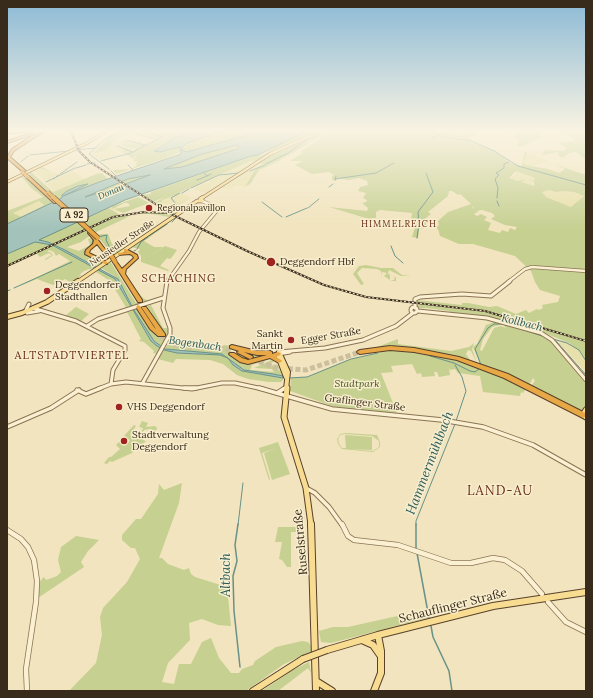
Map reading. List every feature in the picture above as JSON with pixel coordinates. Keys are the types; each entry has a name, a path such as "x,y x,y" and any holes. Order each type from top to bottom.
{"highway":[{"name":"A 92","path":"15,164 97,239 124,277"},
{"name":"A 92","path":"97,239 112,259"},
{"path":"97,239 95,244 87,253 88,255 104,263 112,259 123,265 132,263"},
{"path":"89,250 98,247 104,249"},
{"path":"125,250 136,257 132,263 124,269 124,277 141,306 162,335"},
{"path":"120,254 131,253"},
{"path":"360,352 390,348 414,350 469,362 529,387 585,414"},
{"path":"232,350 258,353 279,354 248,362 240,360 232,350"},
{"path":"270,356 281,361"}],"main road":[{"path":"7,182 46,164"},
{"name":"Neusiedler Straße","path":"112,259 255,164"},
{"name":"Neusiedler Straße","path":"33,308 55,297 104,263"},
{"name":"Neusiedler Straße","path":"33,308 55,297"},
{"path":"7,317 33,308"},
{"path":"279,354 282,366 286,371"},
{"path":"281,361 286,371 286,395"},
{"name":"Ruselstraße","path":"286,395 284,416 286,427 306,488 314,546 316,681 318,691"},
{"name":"Schauflinger Straße","path":"253,691 303,659 327,650 493,606 586,592"},
{"path":"376,636 378,650 381,657"},
{"path":"374,691 380,680 381,657 376,636"},
{"path":"362,640 373,644 378,650"},
{"path":"316,681 332,691"}],"street":[{"path":"142,384 165,346 171,331 165,315 163,300 169,276 189,251 197,235 217,207 200,200"},
{"path":"586,271 538,266 526,269 491,296 462,294 420,297 415,300 415,308 418,311 487,318 522,326 544,334 556,345 586,380"},
{"path":"87,326 98,319 157,300 163,300"},
{"path":"24,312 29,304"},
{"path":"39,311 43,304"},
{"path":"33,308 39,311 66,317 87,326 126,347 113,370 110,384"},
{"path":"413,313 410,309 415,308"},
{"path":"24,312 39,311"},
{"name":"Egger Straße","path":"279,354 363,340 396,326 418,311"},
{"name":"Egger Straße","path":"279,354 294,351"},
{"path":"281,361 287,353"},
{"name":"Graflinger Straße","path":"7,427 51,408 77,390 88,393 110,384 126,382 192,389 227,383 286,395 332,409 455,422 512,436 546,452 586,475"},
{"path":"277,393 287,383"},
{"path":"285,404 294,398"},
{"path":"306,488 315,492 332,510 339,519 348,536 354,540 398,545 441,561 456,564 471,563 494,558 504,560 522,571 542,594"},
{"path":"7,530 21,539 28,547 34,560 37,580 36,602 26,669 27,691"},
{"path":"548,602 566,622 586,632"}],"shaded area":[{"path":"245,164 252,164 207,193 193,189 202,184 210,183 209,181 222,175 220,175"},
{"path":"258,164 265,165 256,170 245,187 237,185 229,189 222,187"},
{"path":"524,164 540,164 535,166"},
{"path":"40,168 58,174 54,179 46,182 33,171"},
{"path":"72,170 84,179 54,191 47,183"},
{"path":"516,171 535,178 531,180 534,181 533,186 521,182 523,179 519,181 509,179 515,175"},
{"path":"549,190 556,192 574,192 584,195 574,207 571,207 544,196 542,192"},
{"path":"181,193 191,198 169,209 161,204 162,200"},
{"path":"39,201 45,204 20,217 12,213"},
{"path":"557,341 567,343 581,352 586,362 586,372"}],"green space":[{"path":"136,164 149,164 116,174 113,170 131,169 136,166"},
{"path":"178,164 192,164 182,167 164,169"},
{"path":"231,164 245,164 178,193 179,194 162,200 161,204 169,209 191,198 170,210 175,213 173,214 154,203 167,196 153,202 143,195 151,194 151,192"},
{"path":"257,164 247,171 249,171 209,194"},
{"path":"261,164 273,164 259,170 251,183 245,187 255,170 264,164"},
{"path":"298,164 512,164 522,166 524,164 559,173 565,169 554,164 586,175 586,340 487,311 416,302 416,300 462,305 462,303 468,303 489,307 497,306 516,314 526,310 529,313 543,308 542,305 558,302 560,296 540,290 531,271 515,256 473,244 459,244 440,236 438,229 436,228 439,225 438,221 448,212 471,204 460,194 458,195 452,191 449,191 448,196 428,212 431,214 426,218 428,225 424,225 423,228 419,229 418,238 412,237 417,221 411,220 412,213 380,210 376,212 376,218 369,219 329,207 367,211 368,208 362,203 366,202 367,200 363,198 366,193 358,191 360,187 368,185 367,181 359,178 349,180 337,178 336,181 332,180 332,176 334,175 329,172 312,174 295,165","holes":["516,171 535,178 534,180 528,179 534,181 534,186 521,182 526,179 518,181 509,178","549,190 556,192 574,192 584,196 571,207 546,197 542,192","482,210 492,213 495,216 491,219 505,225 517,227 515,230 517,231 510,228 508,232 502,230 500,233 488,230 491,223 484,220 487,217 481,214 477,216 474,214 478,212 477,211"]},
{"path":"42,167 52,172 39,168"},
{"path":"35,170 31,172 53,192 96,174 102,173 108,179 63,196 87,185 78,186 67,191 62,195 62,198 57,200 28,173"},
{"path":"150,175 109,190 85,197 128,179"},
{"path":"25,176 54,202 7,224 7,211 43,197 31,188 22,177","holes":["39,201 44,205 21,217 13,213"]},
{"path":"138,197 149,203 123,213 114,209 130,206 128,203 124,203 113,209 111,208 113,206"},
{"path":"109,208 120,215 151,212 164,213 172,216 132,214 92,234 81,242 67,247 79,251 90,245 88,239 92,238 95,242 85,253 102,263 98,267 55,245 53,246 97,268 84,271 79,275 82,275 71,283 65,279 53,285 37,279 15,288 70,261 59,254 56,256 54,252 49,250 47,252 50,252 53,255 46,260 45,259 52,255 49,253 40,257 37,254 50,248 7,267 7,264 9,263 7,263 7,254"},
{"path":"166,223 168,224 144,241 154,247 163,247 146,259 165,246 177,250 170,259 167,258 160,266 169,270 168,271 141,262 141,256 138,252 140,249 131,247"},
{"path":"101,234 108,234 112,244 123,250 114,256 97,236"},
{"path":"110,261 136,303 141,301 135,292 137,291 143,298 149,301 133,307 120,282 114,276 101,268"},
{"path":"366,265 381,268 393,268 402,275 411,275 401,276 389,270 387,276 389,273 390,280 384,276 387,273 382,272 382,276 381,271 377,269 362,268 357,273 364,284 361,285 353,274 359,266"},
{"path":"99,269 115,279 131,308 127,309 110,281 96,272"},
{"path":"416,304 494,313 586,342 586,360 581,352 569,343 530,327 486,317 451,313 449,311 427,308 417,308"},
{"path":"151,305 163,328 168,328 168,336 162,347 154,341 134,310 139,309 160,337 165,334 147,306"},
{"path":"76,307 89,314 80,322 65,316"},
{"path":"133,311 151,341 161,348 158,354 153,353 154,351 144,342 139,341 141,339 127,312"},
{"path":"494,322 500,325 492,327 483,339 480,350 482,351 494,328 501,326 506,328 503,324 536,331 550,340 586,384 586,409 583,412 531,386 535,381 533,378 529,385 480,364 473,347 477,344 486,325"},
{"path":"171,339 190,344 210,345 214,349 218,349 224,345 233,346 230,351 248,358 251,355 244,352 259,354 258,358 241,361 272,357 273,358 252,365 250,370 274,372 272,369 254,368 274,359 280,369 279,370 275,361 271,363 275,369 281,371 283,376 244,370 222,354 165,349 168,344 172,343"},
{"path":"398,339 398,344 451,351 469,347 474,343 472,349 477,363 471,351 468,350 466,354 470,360 411,348 377,347"},
{"path":"164,350 177,353 220,355 228,358 233,365 242,371 283,378 283,380 281,382 269,382 248,379 237,375 223,364 210,360 176,359 173,363 158,359"},
{"name":"Stadtpark","path":"379,351 404,351 448,357 527,387 523,393 521,392 520,396 483,392 480,376 458,373 455,369 450,370 449,368 450,375 439,377 437,372 434,372 435,376 422,377 421,373 417,374 412,364 391,366 393,372 381,373 397,413 335,407 290,391 291,378 307,377 351,359 380,353"},
{"path":"142,421 148,423 146,427 155,426 157,428 156,431 153,434 154,432 150,429 144,430 142,435 143,440 146,441 132,453 112,462 110,461 107,464 104,463 109,457 120,449 116,445 120,441 124,446 130,440 123,437 134,425 136,426 130,435 137,437 141,433 143,428 139,427"},
{"path":"346,433 377,435 380,442 380,447 373,452 342,449 338,444 337,439 340,434","holes":["345,434 372,436 379,441 379,447 373,451 350,449 372,450 372,437 345,435 346,448 342,448 338,439 340,435"]},
{"path":"278,442 290,474 272,480 264,453 277,448 262,453 270,479 269,480 259,448"},
{"path":"182,483 179,503 159,558 162,558 168,564 184,570 189,568 191,574 195,577 227,587 231,626 218,625 202,619 189,623 190,640 168,663 162,682 174,684 179,664 191,664 202,642 211,638 219,658 231,673 239,673 242,669 253,665 255,661 276,647 302,641 308,642 312,651 284,664 246,691 69,691 96,663 102,635 100,617 103,608 127,582 140,559 135,548 131,548 122,540 122,535 136,519 141,519 158,494 159,484 164,490"},
{"path":"278,527 296,527 296,532 291,532 291,567 287,567 282,560 279,559 282,542 275,542"},
{"path":"76,536 99,540 88,551 81,562 84,567 38,598 39,582 44,577 46,580 57,576 61,572 58,560 61,547"},
{"path":"425,611 428,618 331,643 321,642 319,631 333,627 348,627 402,615 405,619"},
{"path":"309,662 311,673 308,668 278,691 262,691 291,671"}],"water":[{"name":"Donau","path":"153,164 178,164 164,169 182,167 193,164 229,164 125,200 39,240 48,242 65,250 118,279 134,310 154,341 165,349 222,354 227,358 220,355 177,353 164,350 157,346 151,341 115,279 52,245 35,242 7,254 7,224 62,198 62,195 67,191 78,186 88,184 63,196","holes":["150,175 85,197 128,179"]},
{"path":"229,359 244,370 283,376 283,378 242,371 233,365"}],"waterway":[{"path":"60,174 75,164"},
{"path":"102,164 109,169"},
{"path":"335,179 376,173 393,164"},
{"path":"497,198 498,188 495,179 499,175 496,173 504,168 505,164"},
{"path":"514,164 518,166 586,185"},
{"path":"76,168 86,165"},
{"path":"128,165 133,170"},
{"path":"250,171 265,165"},
{"path":"56,177 75,168"},
{"path":"111,171 116,176"},
{"path":"204,173 207,176"},
{"path":"191,188 219,175 239,173"},
{"path":"417,238 419,224 418,212 433,192 426,173"},
{"path":"207,176 211,174"},
{"path":"197,180 207,176"},
{"path":"46,182 56,177"},
{"path":"329,187 333,184"},
{"path":"182,193 189,189"},
{"path":"176,204 171,198 180,193"},
{"path":"308,208 319,199"},
{"path":"497,201 499,206"},
{"path":"262,202 282,217"},
{"path":"160,205 174,214"},
{"path":"286,217 307,208"},
{"path":"172,222 176,218"},
{"path":"149,236 167,224"},
{"path":"98,237 107,235 106,240 109,246"},
{"path":"137,249 141,242 148,237"},
{"path":"84,252 92,244 93,239"},
{"path":"391,246 395,256 403,263"},
{"path":"14,288 72,262"},
{"name":"Kollbach","path":"481,365 475,349 488,328 494,324 504,324"},
{"name":"Kollbach","path":"521,329 542,336"},
{"path":"553,339 567,343 579,350 586,361"},
{"name":"Kollbach","path":"556,341 586,375"},
{"name":"Bogenbach","path":"288,378 307,377 351,359 378,353"},
{"name":"Bogenbach","path":"430,356 454,363 470,371 475,372 480,368"},
{"name":"Hammermühlbach","path":"455,365 462,377 466,391 456,421"},
{"name":"Hammermühlbach","path":"416,550 416,521 455,424"},
{"name":"Altbach","path":"238,525 243,483"},
{"name":"Altbach","path":"238,524 235,545 237,561 233,576 234,611 240,667"},
{"name":"Hammermühlbach","path":"417,553 429,618"},
{"name":"Hammermühlbach","path":"431,626 433,637 449,671 452,691"}],"tunnel":[{"path":"138,302 142,309"},
{"path":"161,336 172,344 185,347 219,348 231,351"},
{"path":"252,359 277,368 306,370 360,352"}],"railway":[{"path":"92,164 171,214 247,251 324,285 366,297 485,311 586,341"},
{"path":"7,266 113,217 144,212 167,213"}],"place":[{"name":"Regionalpavillon","path":"149,208"},
{"name":"Deggendorf Hbf","path":"271,262"},
{"name":"Deggendorfer Stadthallen","path":"47,291"},
{"name":"Sankt Martin","path":"291,340"},
{"name":"VHS Deggendorf","path":"119,407"},
{"name":"Stadtverwaltung Deggendorf","path":"124,441"}],"district":[{"name":"HIMMELREICH","path":"399,224"},
{"name":"SCHACHING","path":"179,279"},
{"name":"ALTSTADTVIERTEL","path":"72,356"},
{"name":"LAND-AU","path":"500,491"}]}
